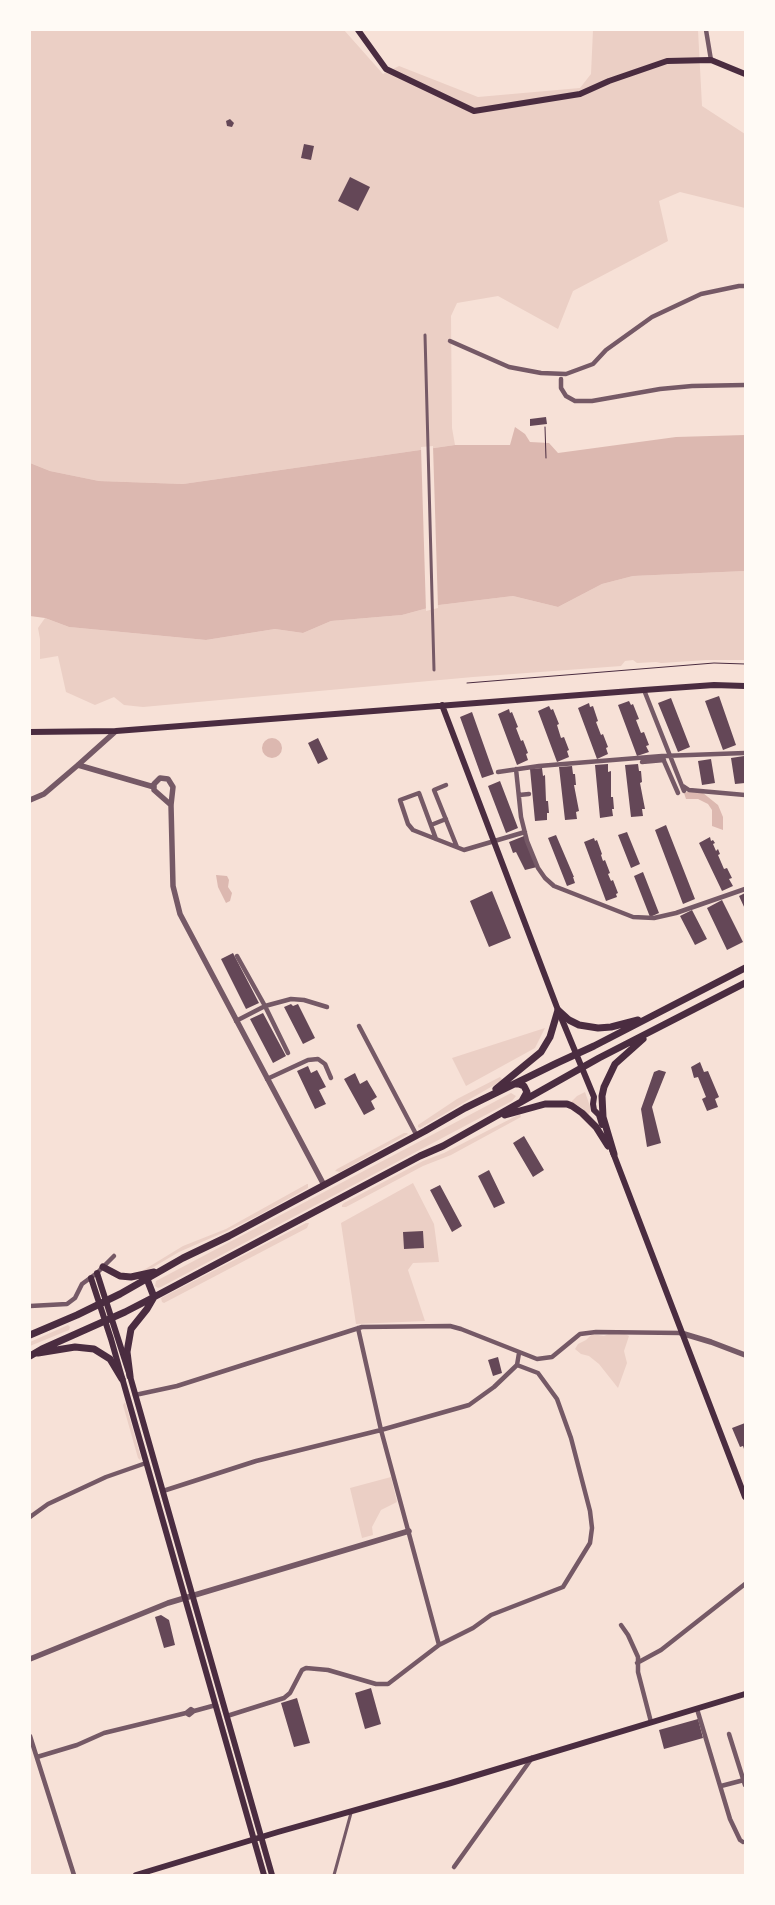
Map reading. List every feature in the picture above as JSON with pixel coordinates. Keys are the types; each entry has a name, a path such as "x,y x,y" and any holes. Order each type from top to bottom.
{"main road":[{"path":"358,30 386,69 474,111 580,94 609,81 667,61 710,60 745,74"},
{"path":"30,732 116,731 644,690 714,685 745,686"},
{"path":"442,705 495,840 558,1010 583,1068 594,1098 592,1104 594,1110 598,1114 614,1154 681,1334 745,1497"},
{"path":"30,1335 103,1302 324,1186 486,1098 745,968"},
{"path":"33,1355 42,1349 154,1297 420,1156 443,1146 520,1102 745,983"},
{"path":"558,1010 569,1020 579,1025 598,1028 611,1027 652,1016"},
{"path":"486,1098 541,1052 552,1031 558,1010"},
{"path":"614,1154 606,1129 602,1099 604,1087 615,1064 629,1050 659,1028"},
{"path":"513,1084 524,1086 527,1092 525,1098 520,1102"},
{"path":"594,1098 602,1099"},
{"path":"495,1118 545,1104 560,1103 572,1106 596,1127 614,1154"},
{"path":"103,1267 120,1276 130,1277 164,1269"},
{"path":"97,1273 103,1302 126,1378 146,1463 216,1705 258,1839 272,1875"},
{"path":"91,1278 103,1302"},
{"path":"146,1279 154,1297"},
{"path":"126,1378 127,1352 131,1329 148,1309 154,1297"},
{"path":"33,1355 75,1347 94,1349 110,1359 126,1378 135,1395 227,1716 258,1839 264,1875"},
{"path":"136,1875 452,1783 745,1694"}],"street":[{"path":"706,30 710,60"},
{"path":"450,341 509,367 541,373 566,374 593,364 606,350 652,317 701,294 745,286"},
{"path":"425,335 434,670"},
{"path":"561,379 561,388 566,396 575,401 592,401 660,389 745,385"},
{"path":"644,690 684,791"},
{"path":"30,800 44,794 116,731"},
{"path":"642,762 669,756 745,753"},
{"path":"498,772 663,758"},
{"path":"663,758 678,793"},
{"path":"78,766 154,787"},
{"path":"516,769 525,832 538,868 554,886 633,917 654,918 676,913 745,889"},
{"path":"170,805 165,798 156,793 155,782 160,778 166,778 170,781 173,797 170,805 173,886 178,908 324,1186"},
{"path":"681,784 689,790 745,795"},
{"path":"446,785 434,790 457,847"},
{"path":"436,839 420,793 400,800 408,824 414,830 436,839 457,847 464,850 525,832"},
{"path":"519,795 530,794"},
{"path":"431,825 446,819"},
{"path":"237,956 265,1006 288,1053"},
{"path":"236,1021 265,1006 292,999 304,1000 327,1007"},
{"path":"359,1026 417,1136"},
{"path":"267,1079 308,1060 318,1059 325,1064 331,1078"},
{"path":"30,1306 67,1304 75,1298 82,1284 97,1273 114,1256"},
{"path":"135,1395 177,1386 362,1327 450,1326 537,1359 544,1359 559,1352 580,1334 596,1332 681,1334 711,1342 745,1355"},
{"path":"358,1328 381,1430 439,1645"},
{"path":"163,1491 256,1461 381,1430 469,1405 494,1387 517,1365 519,1352"},
{"path":"227,1716 284,1698 290,1693 302,1670 306,1668 328,1670 376,1684 388,1684 439,1645 473,1628 491,1615 563,1587 590,1542 592,1528 590,1511 571,1438 557,1399 538,1373 517,1365"},
{"path":"30,1517 48,1504 106,1477 146,1463"},
{"path":"30,1659 134,1615 192,1595 409,1530"},
{"path":"637,1663 661,1650 745,1584"},
{"path":"621,1626 628,1635 638,1657 638,1672 651,1722"},
{"path":"36,1757 77,1745 104,1732 186,1713 192,1714 194,1711 216,1705"},
{"path":"697,1709 730,1819 740,1840 743,1842"},
{"path":"729,1734 745,1785"},
{"path":"30,1736 74,1875"},
{"path":"454,1867 533,1757"},
{"path":"721,1786 744,1780"},
{"path":"334,1875 351,1812"}],"path":[{"path":"545,427 546,458"},
{"path":"467,683 714,663 745,664"}],"shaded area":[{"path":"30,30 344,30 383,74 399,66 478,97 580,88 591,74 593,30 698,30 702,106 745,134 745,208 680,192 659,201 668,241 573,291 558,329 498,296 457,303 451,316 452,428 455,445 183,484 99,481 50,471 30,463"},
{"path":"515,427 525,434 530,442 549,443 558,453 676,437 745,435 745,571 633,576 602,584 558,607 513,596 439,605 402,615 331,621 303,633 275,629 206,640 69,627 45,618 30,616 30,463 50,471 99,481 183,484 455,445 510,445"},
{"path":"745,571 745,660 637,663 633,660 625,661 621,666 473,677 143,707 124,705 114,697 95,705 66,692 58,656 40,659 38,628 45,618 69,627 206,640 275,629 303,633 331,621 402,615 439,605 513,596 558,607 602,584 633,576"},
{"path":"272,738 279,741 282,748 279,755 272,758 265,755 262,748 265,741"},
{"path":"691,791 703,793 718,805 723,817 723,830 712,826 712,810 708,804 698,799 686,799 684,793"},
{"path":"216,875 227,876 229,880 228,887 232,893 230,901 226,903 218,887"},
{"path":"545,1028 535,1048 466,1086 452,1058"},
{"path":"500,1077 503,1080 420,1128 418,1127 418,1125 457,1099"},
{"path":"585,1092 591,1109 589,1114 571,1102"},
{"path":"511,1093 516,1096 512,1101 161,1287 155,1286 156,1281"},
{"path":"520,1114 521,1117 451,1155 423,1166 346,1207 342,1207 344,1203 423,1161 444,1153"},
{"path":"404,1133 408,1134 340,1172 335,1171 337,1169"},
{"path":"413,1183 434,1224 439,1262 413,1263 408,1270 425,1321 356,1324 341,1223"},
{"path":"307,1184 308,1188 259,1215 179,1252 145,1272 142,1271 183,1246 226,1229"},
{"path":"309,1223 307,1228 164,1303 162,1302 161,1298"},
{"path":"68,1325 70,1327 69,1330 30,1346 30,1342"},
{"path":"592,1334 604,1336 609,1334 625,1334 629,1336 624,1351 627,1363 618,1388 599,1364 575,1349 578,1344"},
{"path":"125,1402 141,1458 140,1460 123,1405"},
{"path":"391,1477 397,1502 381,1510 372,1527 373,1535 362,1538 350,1488"}],"pier":[{"path":"433,446 438,608 426,611 421,447"}],"building":[{"path":"230,119 234,123 232,127 227,126 226,121"},
{"path":"304,144 314,146 311,160 301,158"},
{"path":"350,177 370,187 358,211 338,201"},
{"path":"546,417 547,424 530,426 530,419"},
{"path":"719,696 736,745 723,750 705,701"},
{"path":"671,698 690,747 678,752 658,703"},
{"path":"629,701 631,705 633,704 639,719 636,720 641,733 644,732 649,745 646,746 649,752 637,756 618,705"},
{"path":"589,703 590,707 593,706 598,721 596,722 608,747 606,748 608,754 597,759 578,708"},
{"path":"549,706 551,710 553,709 559,724 557,725 561,738 564,737 569,750 567,751 569,757 557,762 538,711"},
{"path":"509,709 518,727 516,728 521,741 523,740 528,753 526,754 528,760 517,765 498,714"},
{"path":"472,712 494,774 482,778 460,717"},
{"path":"318,738 328,759 318,764 308,743"},
{"path":"744,756 745,783 735,784 731,758"},
{"path":"711,759 715,783 702,785 698,761"},
{"path":"608,764 608,772 611,771 613,816 600,818 595,765"},
{"path":"638,764 639,771 641,771 642,782 640,783 645,809 642,809 643,816 631,817 625,765"},
{"path":"572,766 573,774 575,774 576,785 574,785 579,811 576,812 577,819 565,820 559,767"},
{"path":"542,768 543,776 545,775 546,801 548,801 549,813 547,813 547,820 535,821 530,769"},
{"path":"500,781 518,828 506,833 488,786"},
{"path":"666,825 695,899 683,904 655,830"},
{"path":"627,832 640,864 631,868 618,835"},
{"path":"556,835 574,877 575,883 567,886 548,838"},
{"path":"524,836 537,867 525,870 516,852 513,853 509,842"},
{"path":"710,837 711,841 713,840 715,843 713,844 716,851 718,849 720,854 718,855 724,869 727,868 732,878 729,879 733,886 722,891 699,843"},
{"path":"594,838 595,841 597,840 603,861 605,860 610,873 608,874 611,881 613,880 618,893 616,894 617,897 606,901 584,842"},
{"path":"643,872 659,913 650,917 634,876"},
{"path":"492,891 511,938 489,947 470,901"},
{"path":"745,893 745,909 739,896"},
{"path":"722,900 743,942 727,950 707,908"},
{"path":"692,910 707,939 695,945 680,916"},
{"path":"233,953 259,1003 246,1009 221,959"},
{"path":"291,1004 293,1006 298,1004 315,1038 303,1044 284,1007"},
{"path":"263,1013 286,1056 273,1063 250,1019"},
{"path":"700,1062 704,1072 708,1071 719,1097 715,1099 718,1107 707,1111 702,1099 706,1097 698,1077 694,1078 691,1067"},
{"path":"308,1066 311,1073 317,1070 326,1087 319,1090 326,1104 315,1109 297,1071"},
{"path":"659,1070 666,1072 652,1107 661,1143 647,1147 641,1109 654,1072"},
{"path":"355,1073 360,1084 367,1080 377,1097 371,1101 375,1109 364,1115 344,1079"},
{"path":"524,1136 544,1170 533,1177 513,1143"},
{"path":"489,1170 505,1203 494,1208 478,1176"},
{"path":"440,1185 462,1226 452,1232 430,1190"},
{"path":"423,1231 424,1248 404,1249 403,1232"},
{"path":"498,1357 502,1373 493,1376 488,1360"},
{"path":"745,1423 745,1452 743,1446 740,1447 732,1428"},
{"path":"161,1615 169,1620 175,1645 164,1648 155,1617"},
{"path":"371,1688 381,1724 365,1729 355,1693"},
{"path":"297,1698 310,1743 294,1747 281,1703"},
{"path":"698,1719 703,1738 664,1749 659,1730"}]}
